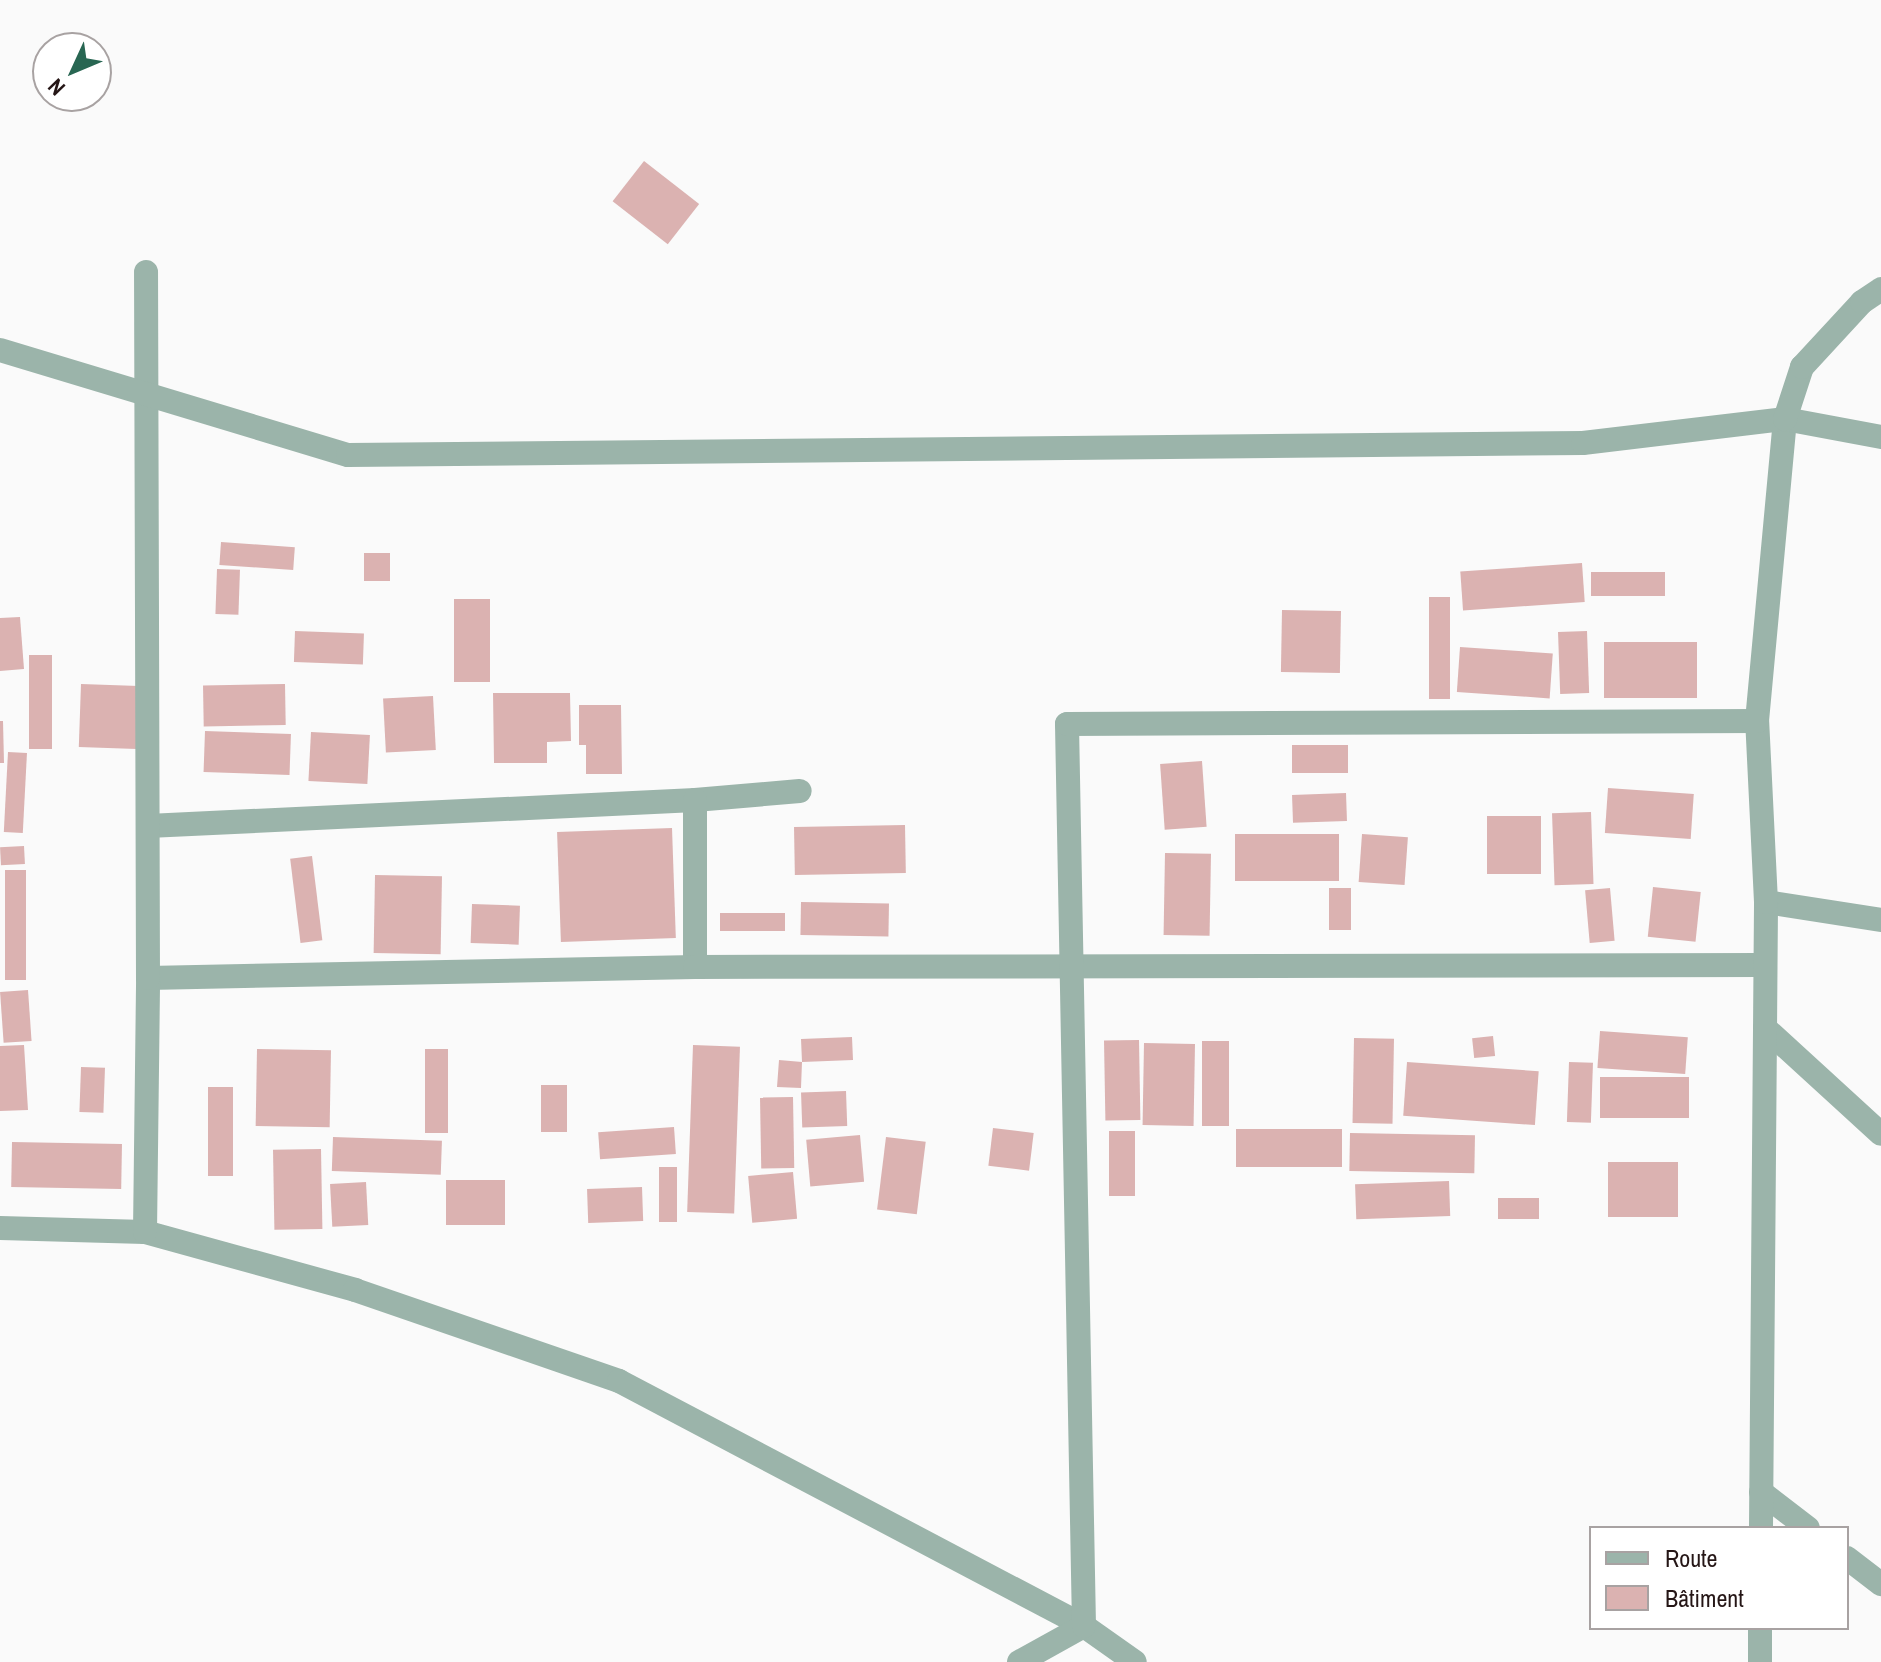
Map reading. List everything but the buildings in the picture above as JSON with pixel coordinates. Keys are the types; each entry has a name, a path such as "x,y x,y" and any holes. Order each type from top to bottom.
{"street":[{"path":"145,1232 148,978 146,272"},
{"path":"1761,1526 1766,902 1757,721 1785,419 1802,367 1862,302 1881,289"},
{"path":"0,350 348,455 1583,443 1785,419 1881,437"},
{"path":"1084,1626 1067,724 1757,721"},
{"path":"148,826 695,800 800,791"},
{"path":"695,800 695,967"},
{"path":"1766,902 1881,920"},
{"path":"148,978 695,967 1764,965"},
{"path":"1765,1028 1881,1134"},
{"path":"0,1228 145,1232 355,1290 619,1381 1084,1626 1135,1662"},
{"path":"1761,1492 1805,1526"},
{"path":"1849,1560 1881,1584"},
{"path":"1019,1662 1084,1626"},
{"path":"1760,1630 1760,1662"}]}
